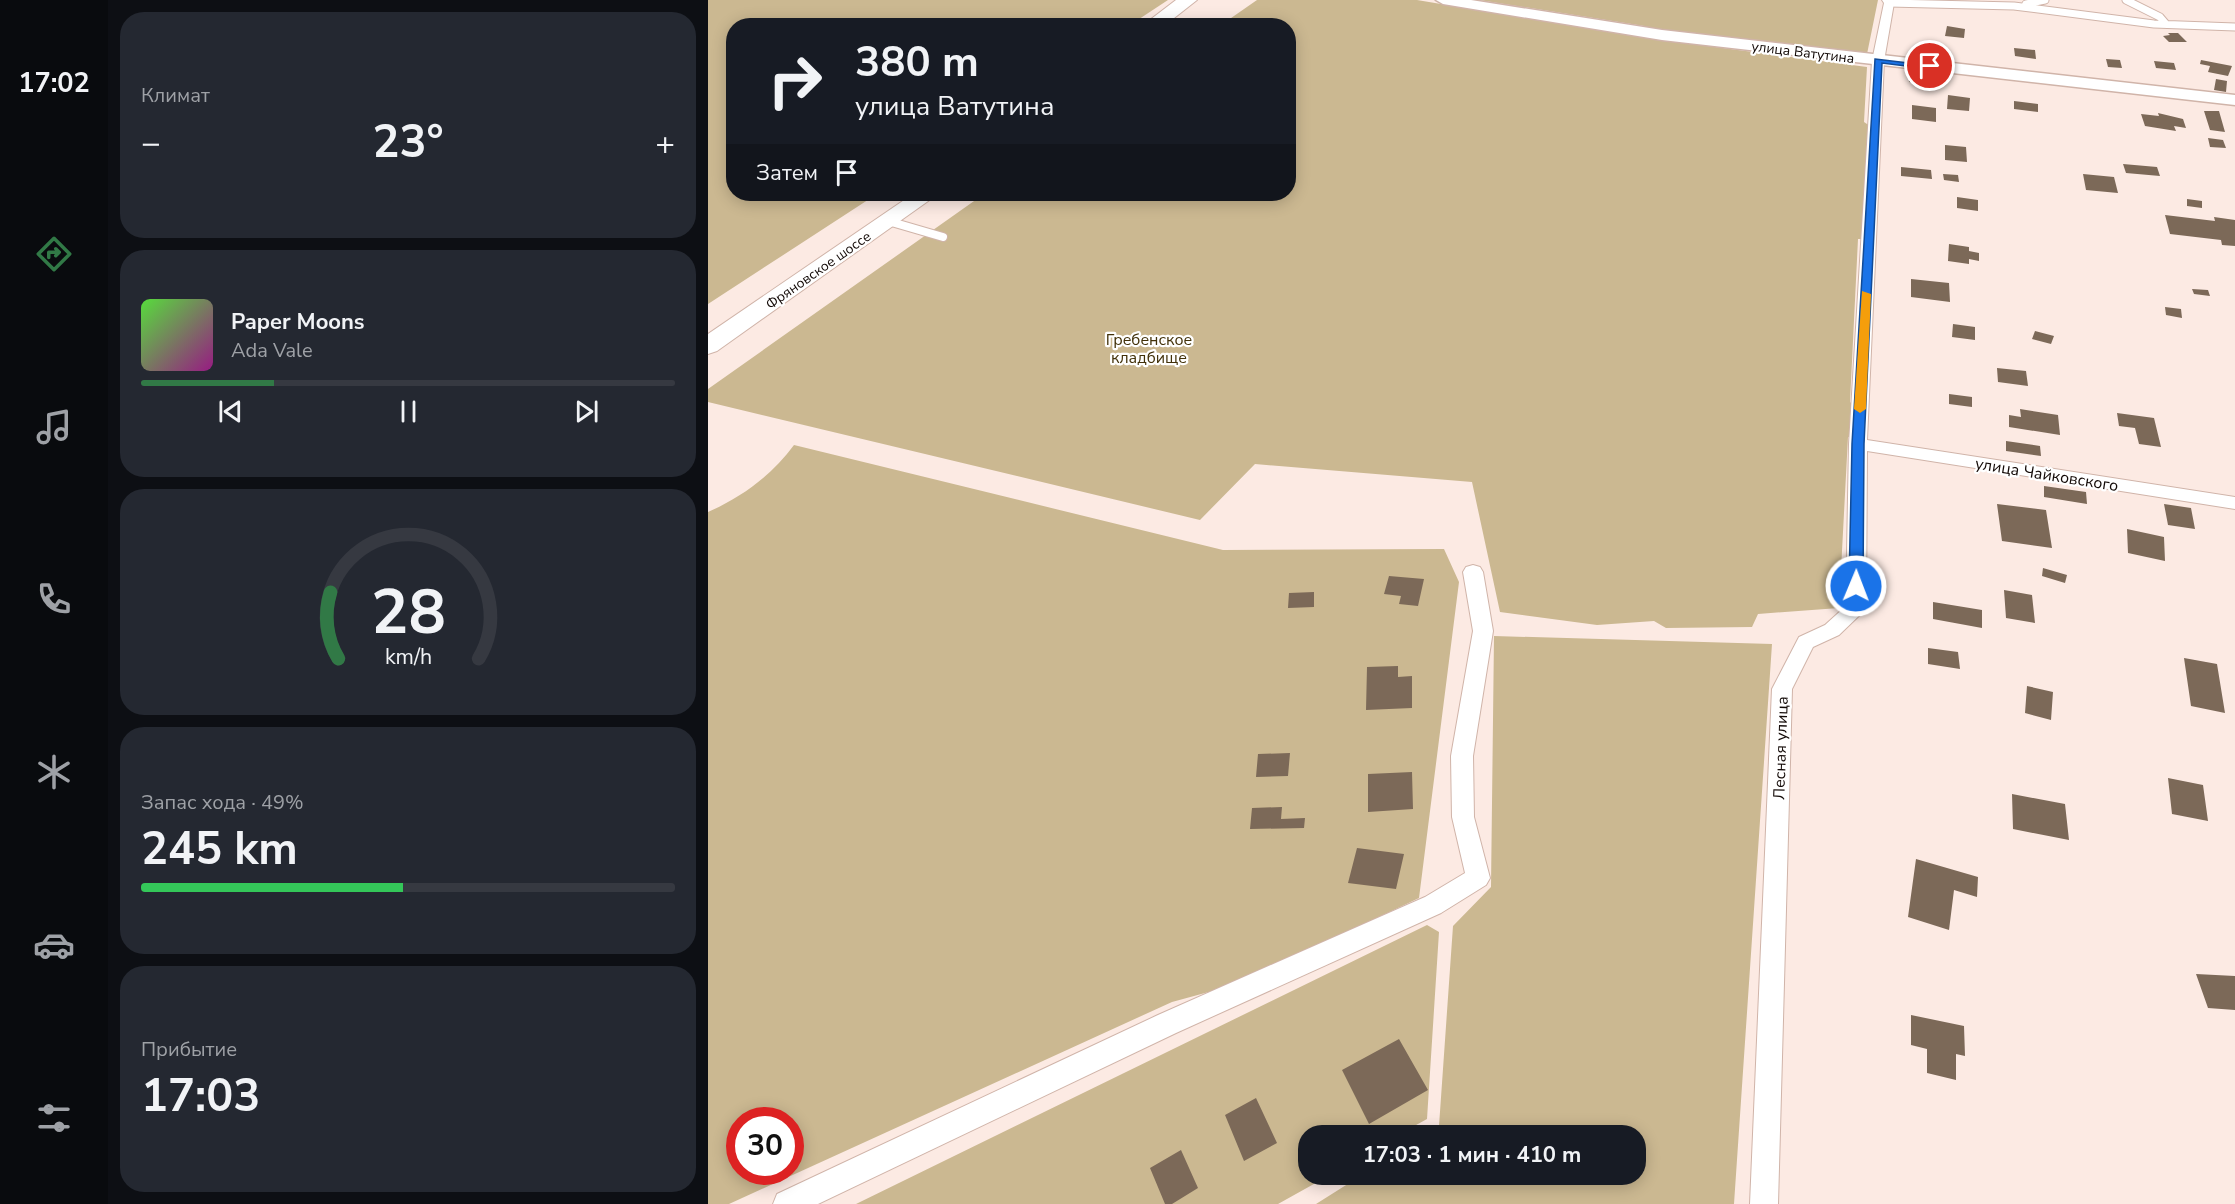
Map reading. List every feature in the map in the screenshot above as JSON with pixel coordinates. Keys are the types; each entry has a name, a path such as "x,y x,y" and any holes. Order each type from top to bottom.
{"main road":[{"path":"1162,18 1188,0"},
{"path":"1179,18 1205,0"},
{"name":"Фряновское шоссе","path":"708,326 893,201"},
{"name":"Фряновское шоссе","path":"708,346 917,201"}],"street":[{"name":"улица Ватутина","path":"1443,0 1662,35 2235,100"},
{"name":"Лесная улица","path":"1764,1204 1782,689 1806,642 1832,630 1856,609 1858,444 1878,61 1888,2"},
{"name":"улица Чайковского","path":"1858,444 2235,504"},
{"path":"787,1204 1167,1024 1433,905 1478,878 1463,817 1462,756 1483,631 1473,572"}],"lane":[{"path":"2014,6 2045,0"},
{"path":"2126,0 2160,17 2166,24"},
{"path":"1888,2 2014,6 2166,24 2235,27"},
{"path":"888,221 943,237"}],"green space":[{"path":"708,0 1168,0 1141,18 726,18 726,201 866,201 708,304"},
{"name":"Гребенское кладбище","path":"1257,0 1417,0 1639,37 1867,67 1864,122 1870,126 1862,239 1858,239 1850,402 1856,408 1854,438 1848,437 1839,608 1758,614 1752,627 1666,628 1654,621 1597,625 1500,612 1472,482 1255,464 1200,520 708,402 708,389 974,201 1296,201 1296,18 1231,18"},
{"path":"1479,0 1878,0 1867,54 1642,29 1644,26"},
{"path":"794,445 1223,550 1444,549 1459,582 1419,898 1238,984 1172,1002 804,1170 804,1107 726,1107 726,1185 771,1185 729,1204 708,1204 708,512 756,484"},
{"path":"1494,636 1772,644 1734,1204 1316,1204 1346,1185 1646,1185 1646,1125 1439,1125 1453,926 1491,887"},
{"path":"1427,925 1439,932 1427,1119 1416,1125 1298,1125 1298,1185 1312,1185 1278,1204 856,1204"}],"building":[{"path":"1947,26 1965,29 1964,38 1945,36"},
{"path":"2168,33 2178,33 2187,42 2169,42 2163,36 2170,35"},
{"path":"2014,48 2035,50 2036,59 2015,56"},
{"path":"2106,59 2120,60 2122,68 2108,67"},
{"path":"2201,60 2232,66 2228,76 2208,72 2210,66 2200,64"},
{"path":"2154,61 2174,63 2176,70 2156,68"},
{"path":"1909,76 1930,78 1930,84 1909,82"},
{"path":"2216,79 2227,81 2226,92 2214,90"},
{"path":"1948,95 1970,98 1969,111 1947,109"},
{"path":"2014,101 2038,104 2038,112 2014,109"},
{"path":"1912,105 1936,108 1936,122 1912,119"},
{"path":"2204,111 2219,111 2225,132 2210,130"},
{"path":"2158,113 2183,119 2186,128 2174,126 2176,131 2145,126 2141,114 2159,116"},
{"path":"2208,138 2223,140 2226,148 2210,147"},
{"path":"1945,145 1966,147 1967,162 1945,160"},
{"path":"2123,164 2157,167 2160,176 2126,173"},
{"path":"1901,167 1931,170 1932,179 1901,176"},
{"path":"1943,174 1958,175 1959,182 1944,180"},
{"path":"2083,174 2114,177 2118,193 2086,190"},
{"path":"1957,197 1978,200 1978,211 1957,208"},
{"path":"2187,199 2202,201 2202,208 2187,206"},
{"path":"2165,215 2215,221 2214,217 2235,220 2235,246 2222,245 2221,240 2170,234"},
{"path":"1949,244 1969,247 1969,251 1979,253 1979,261 1969,259 1969,264 1948,261"},
{"path":"1911,279 1949,283 1950,302 1911,297"},
{"path":"2192,289 2208,290 2210,296 2194,294"},
{"path":"2165,307 2181,309 2182,318 2166,315"},
{"path":"1953,324 1975,327 1975,340 1952,337"},
{"path":"2035,331 2054,336 2051,344 2032,339"},
{"path":"1997,368 2026,371 2028,386 1998,382"},
{"path":"1949,394 1972,397 1972,407 1949,404"},
{"path":"2020,409 2058,415 2060,435 2009,427 2009,415 2021,417"},
{"path":"2117,413 2154,418 2161,447 2139,444 2135,428 2119,426"},
{"path":"2006,441 2040,446 2041,456 2006,451"},
{"path":"2044,486 2086,492 2087,504 2044,497"},
{"path":"1997,504 2046,510 2052,548 2002,541"},
{"path":"2164,504 2191,508 2195,529 2168,525"},
{"path":"2127,529 2164,537 2165,561 2128,553"},
{"path":"2043,568 2067,575 2065,583 2042,576"},
{"path":"1389,576 1424,579 1418,606 1399,604 1401,596 1384,594"},
{"path":"2004,590 2032,595 2035,623 2006,618"},
{"path":"1314,592 1314,607 1288,608 1289,593"},
{"path":"1933,602 1982,610 1982,628 1933,619"},
{"path":"1928,648 1958,652 1960,669 1928,664"},
{"path":"2184,658 2217,664 2225,713 2191,706"},
{"path":"1398,666 1398,677 1412,676 1412,708 1366,710 1367,667"},
{"path":"2027,686 2053,692 2051,720 2025,713"},
{"path":"1290,753 1288,776 1256,777 1258,754"},
{"path":"1412,772 1413,809 1368,812 1368,774"},
{"path":"2168,778 2203,785 2208,821 2172,814"},
{"path":"2012,794 2065,804 2069,840 2013,829"},
{"path":"1282,807 1281,819 1305,818 1304,828 1250,829 1252,808"},
{"path":"1357,848 1404,854 1396,889 1348,883"},
{"path":"1916,859 1978,877 1977,897 1954,890 1949,930 1908,917"},
{"path":"2196,974 2235,976 2235,1010 2208,1008"},
{"path":"1911,1015 1964,1026 1965,1056 1956,1054 1956,1080 1927,1073 1927,1049 1911,1045"},
{"path":"1399,1039 1428,1090 1369,1124 1342,1070"},
{"path":"1256,1098 1277,1143 1244,1161 1225,1115"},
{"path":"1181,1150 1198,1188 1172,1204 1165,1204 1150,1168"}],"slow traffic":[{"path":"1860,409 1866,294"}],"route":[{"path":"1856,586 1858,444 1878,61 1930,66"}]}
